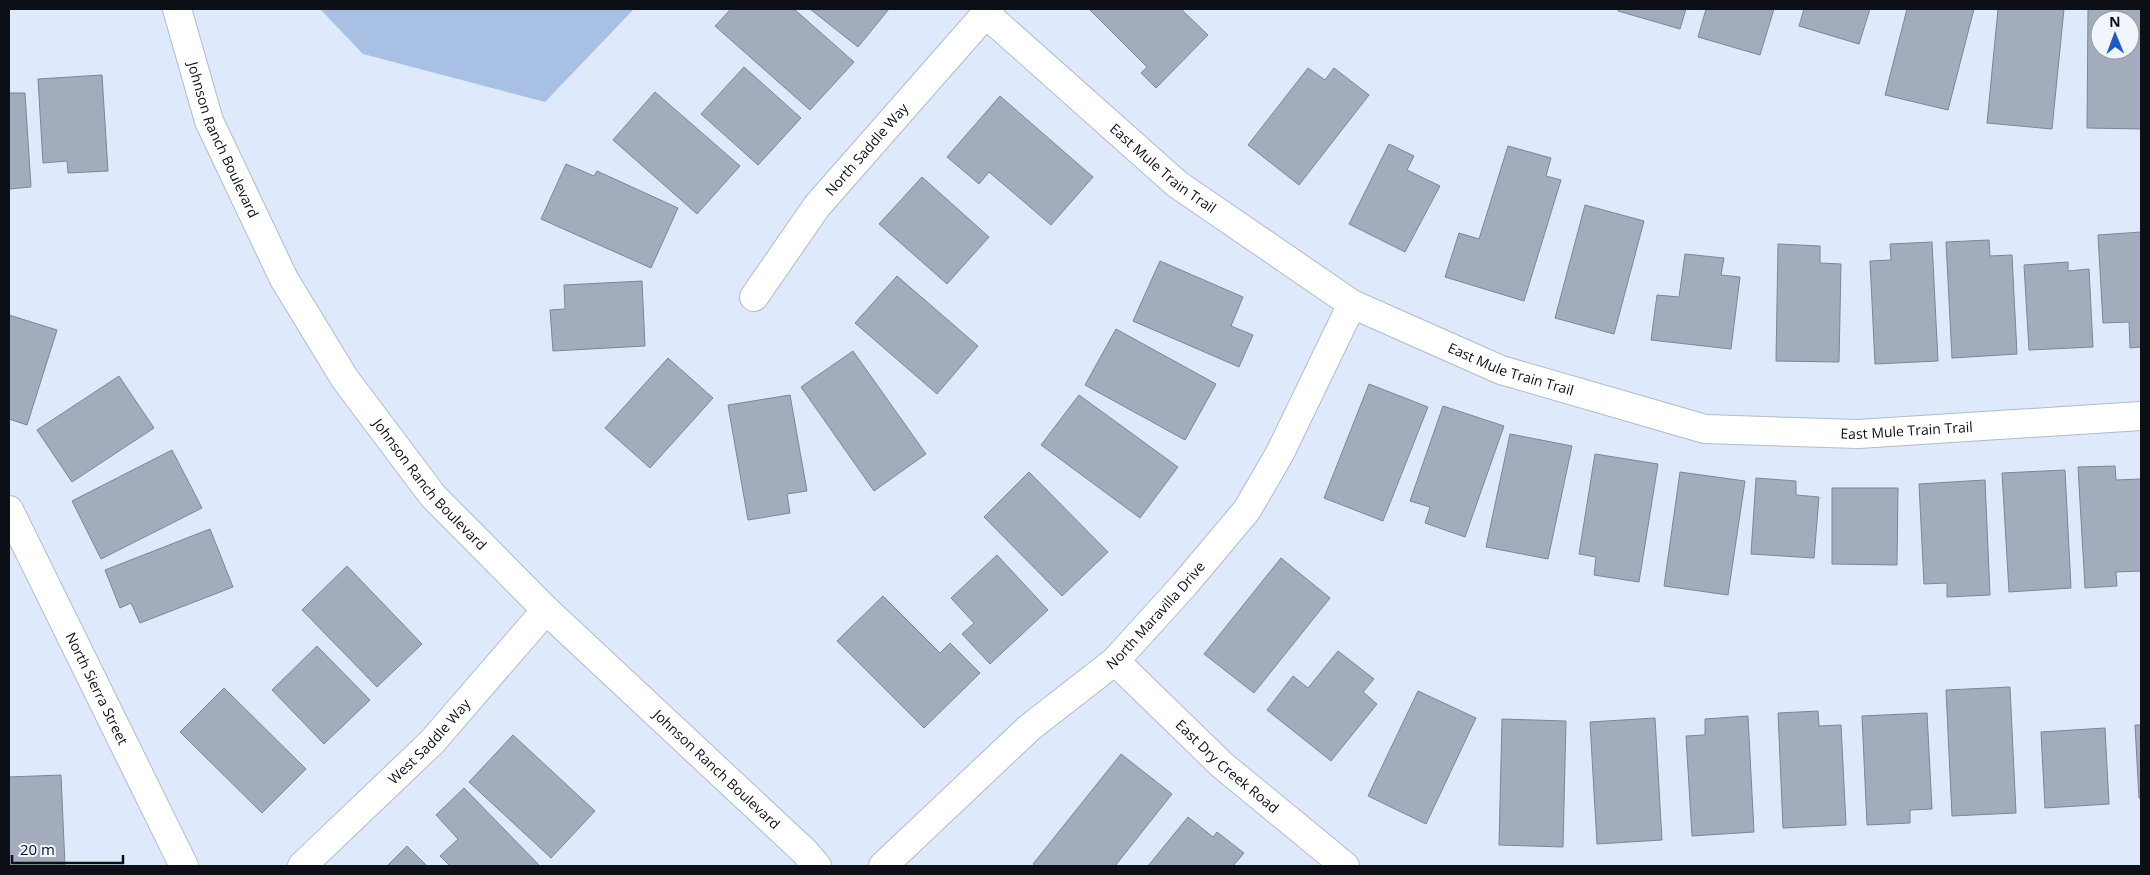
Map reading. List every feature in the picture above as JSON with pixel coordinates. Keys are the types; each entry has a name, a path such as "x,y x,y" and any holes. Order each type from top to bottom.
{"street":[{"name":"Johnson Ranch Boulevard","path":"178,9 209,121 284,279 345,379 433,496 546,610 805,852 817,866"},
{"name":"North Saddle Way","path":"754,297 817,206 988,11"},
{"name":"East Mule Train Trail","path":"988,11 1177,184 1352,304 1501,370 1705,429 1858,434 2141,416"},
{"name":"North Maravilla Drive","path":"883,866 1029,728 1115,661 1184,585 1248,510 1280,453 1352,304"},
{"name":"North Sierra Street","path":"9,510 184,866"},
{"name":"West Saddle Way","path":"302,866 432,742 546,610"},
{"name":"East Dry Creek Road","path":"1115,661 1222,765 1345,866"}],"shaded area":[{"path":"320,9 634,9 545,102 363,54"}],"building":[{"path":"731,9 794,9 854,62 810,110 715,26"},
{"path":"810,9 889,9 858,47"},
{"path":"1089,9 1181,9 1208,35 1156,88 1141,73 1147,67"},
{"path":"1618,9 1686,9 1680,29 1618,11"},
{"path":"1706,9 1774,9 1760,55 1698,37"},
{"path":"1804,9 1870,9 1859,44 1799,26"},
{"path":"1907,9 1974,9 1948,110 1885,95"},
{"path":"1998,9 2064,9 2052,129 1987,123"},
{"path":"2088,9 2141,9 2141,129 2087,128"},
{"path":"744,67 801,118 758,165 701,114"},
{"path":"1308,68 1325,80 1334,68 1369,95 1299,185 1248,145"},
{"path":"102,75 108,171 68,173 67,161 43,163 38,79"},
{"path":"655,92 740,166 697,214 613,140"},
{"path":"9,93 25,93 31,187 9,189"},
{"path":"1000,96 1093,177 1051,225 989,172 979,184 947,157"},
{"path":"1389,144 1414,156 1407,170 1440,186 1405,252 1349,224"},
{"path":"1508,146 1551,158 1546,176 1561,180 1524,301 1445,277 1459,233 1479,239"},
{"path":"566,164 594,176 597,171 678,208 651,268 541,219"},
{"path":"922,177 989,237 947,284 879,224"},
{"path":"1585,205 1644,221 1614,334 1555,318"},
{"path":"2141,232 2141,347 2130,348 2129,322 2103,323 2098,235"},
{"path":"1989,240 1990,256 2012,255 2017,354 1952,358 1946,242"},
{"path":"1932,242 1938,361 1875,364 1870,261 1891,260 1890,244"},
{"path":"1778,244 1820,246 1820,263 1841,264 1839,362 1776,361"},
{"path":"1685,254 1724,258 1721,275 1740,277 1731,349 1651,340 1657,295 1679,297"},
{"path":"1160,261 1243,297 1231,326 1253,335 1239,367 1133,321"},
{"path":"2068,262 2068,271 2089,269 2093,347 2029,350 2024,265"},
{"path":"897,276 978,346 937,394 855,323"},
{"path":"642,281 645,346 553,351 550,310 565,309 564,285"},
{"path":"9,315 57,330 27,425 9,419"},
{"path":"1116,329 1216,384 1185,440 1085,385"},
{"path":"853,351 926,454 874,491 801,387"},
{"path":"668,358 713,398 650,468 605,428"},
{"path":"119,376 154,428 72,482 37,430"},
{"path":"1369,384 1428,407 1383,521 1324,498"},
{"path":"790,395 807,491 787,494 790,513 748,520 728,405"},
{"path":"1079,395 1178,467 1140,518 1041,445"},
{"path":"1443,406 1504,426 1465,537 1425,523 1430,507 1410,501"},
{"path":"1510,434 1572,446 1548,559 1486,547"},
{"path":"172,450 202,508 101,559 72,501"},
{"path":"1595,454 1658,464 1639,582 1594,575 1596,557 1579,554"},
{"path":"2115,466 2116,480 2141,479 2141,571 2116,572 2117,586 2085,588 2078,467"},
{"path":"2065,470 2071,588 2009,592 2002,473"},
{"path":"1029,472 1108,552 1062,596 984,517"},
{"path":"1680,472 1745,481 1728,595 1664,586"},
{"path":"1756,478 1796,481 1796,495 1819,497 1814,558 1751,554"},
{"path":"1985,480 1990,595 1947,597 1947,583 1924,584 1919,484"},
{"path":"1832,488 1898,488 1897,565 1832,564"},
{"path":"210,529 233,587 140,623 131,603 120,608 105,570"},
{"path":"997,555 1048,610 990,664 962,634 974,623 951,598"},
{"path":"1281,558 1330,598 1254,693 1204,654"},
{"path":"347,566 422,644 377,687 302,610"},
{"path":"883,596 940,653 950,643 980,673 924,728 837,641"},
{"path":"317,646 370,700 324,744 272,690"},
{"path":"1338,651 1374,679 1363,692 1377,704 1331,761 1267,710 1293,676 1308,688"},
{"path":"2010,687 2016,813 1952,816 1946,690"},
{"path":"224,688 306,769 262,813 180,732"},
{"path":"1418,691 1476,718 1426,824 1368,796"},
{"path":"1818,711 1819,726 1841,725 1846,825 1783,828 1778,713"},
{"path":"1927,713 1932,809 1910,810 1910,823 1867,825 1862,716"},
{"path":"1748,716 1754,832 1692,836 1686,736 1705,735 1705,719"},
{"path":"1655,718 1662,840 1597,844 1590,722"},
{"path":"1502,719 1566,721 1563,847 1499,845"},
{"path":"2135,725 2141,725 2141,798 2139,798"},
{"path":"2105,728 2109,804 2045,808 2041,732"},
{"path":"513,735 595,811 551,858 469,782"},
{"path":"1121,754 1172,794 1115,866 1035,866 1033,864"},
{"path":"61,775 65,866 9,866 9,777"},
{"path":"464,788 540,866 450,866 440,856 458,839 436,815"},
{"path":"1188,817 1213,837 1217,832 1244,853 1233,866 1148,866"},
{"path":"407,846 427,866 387,866"}]}
